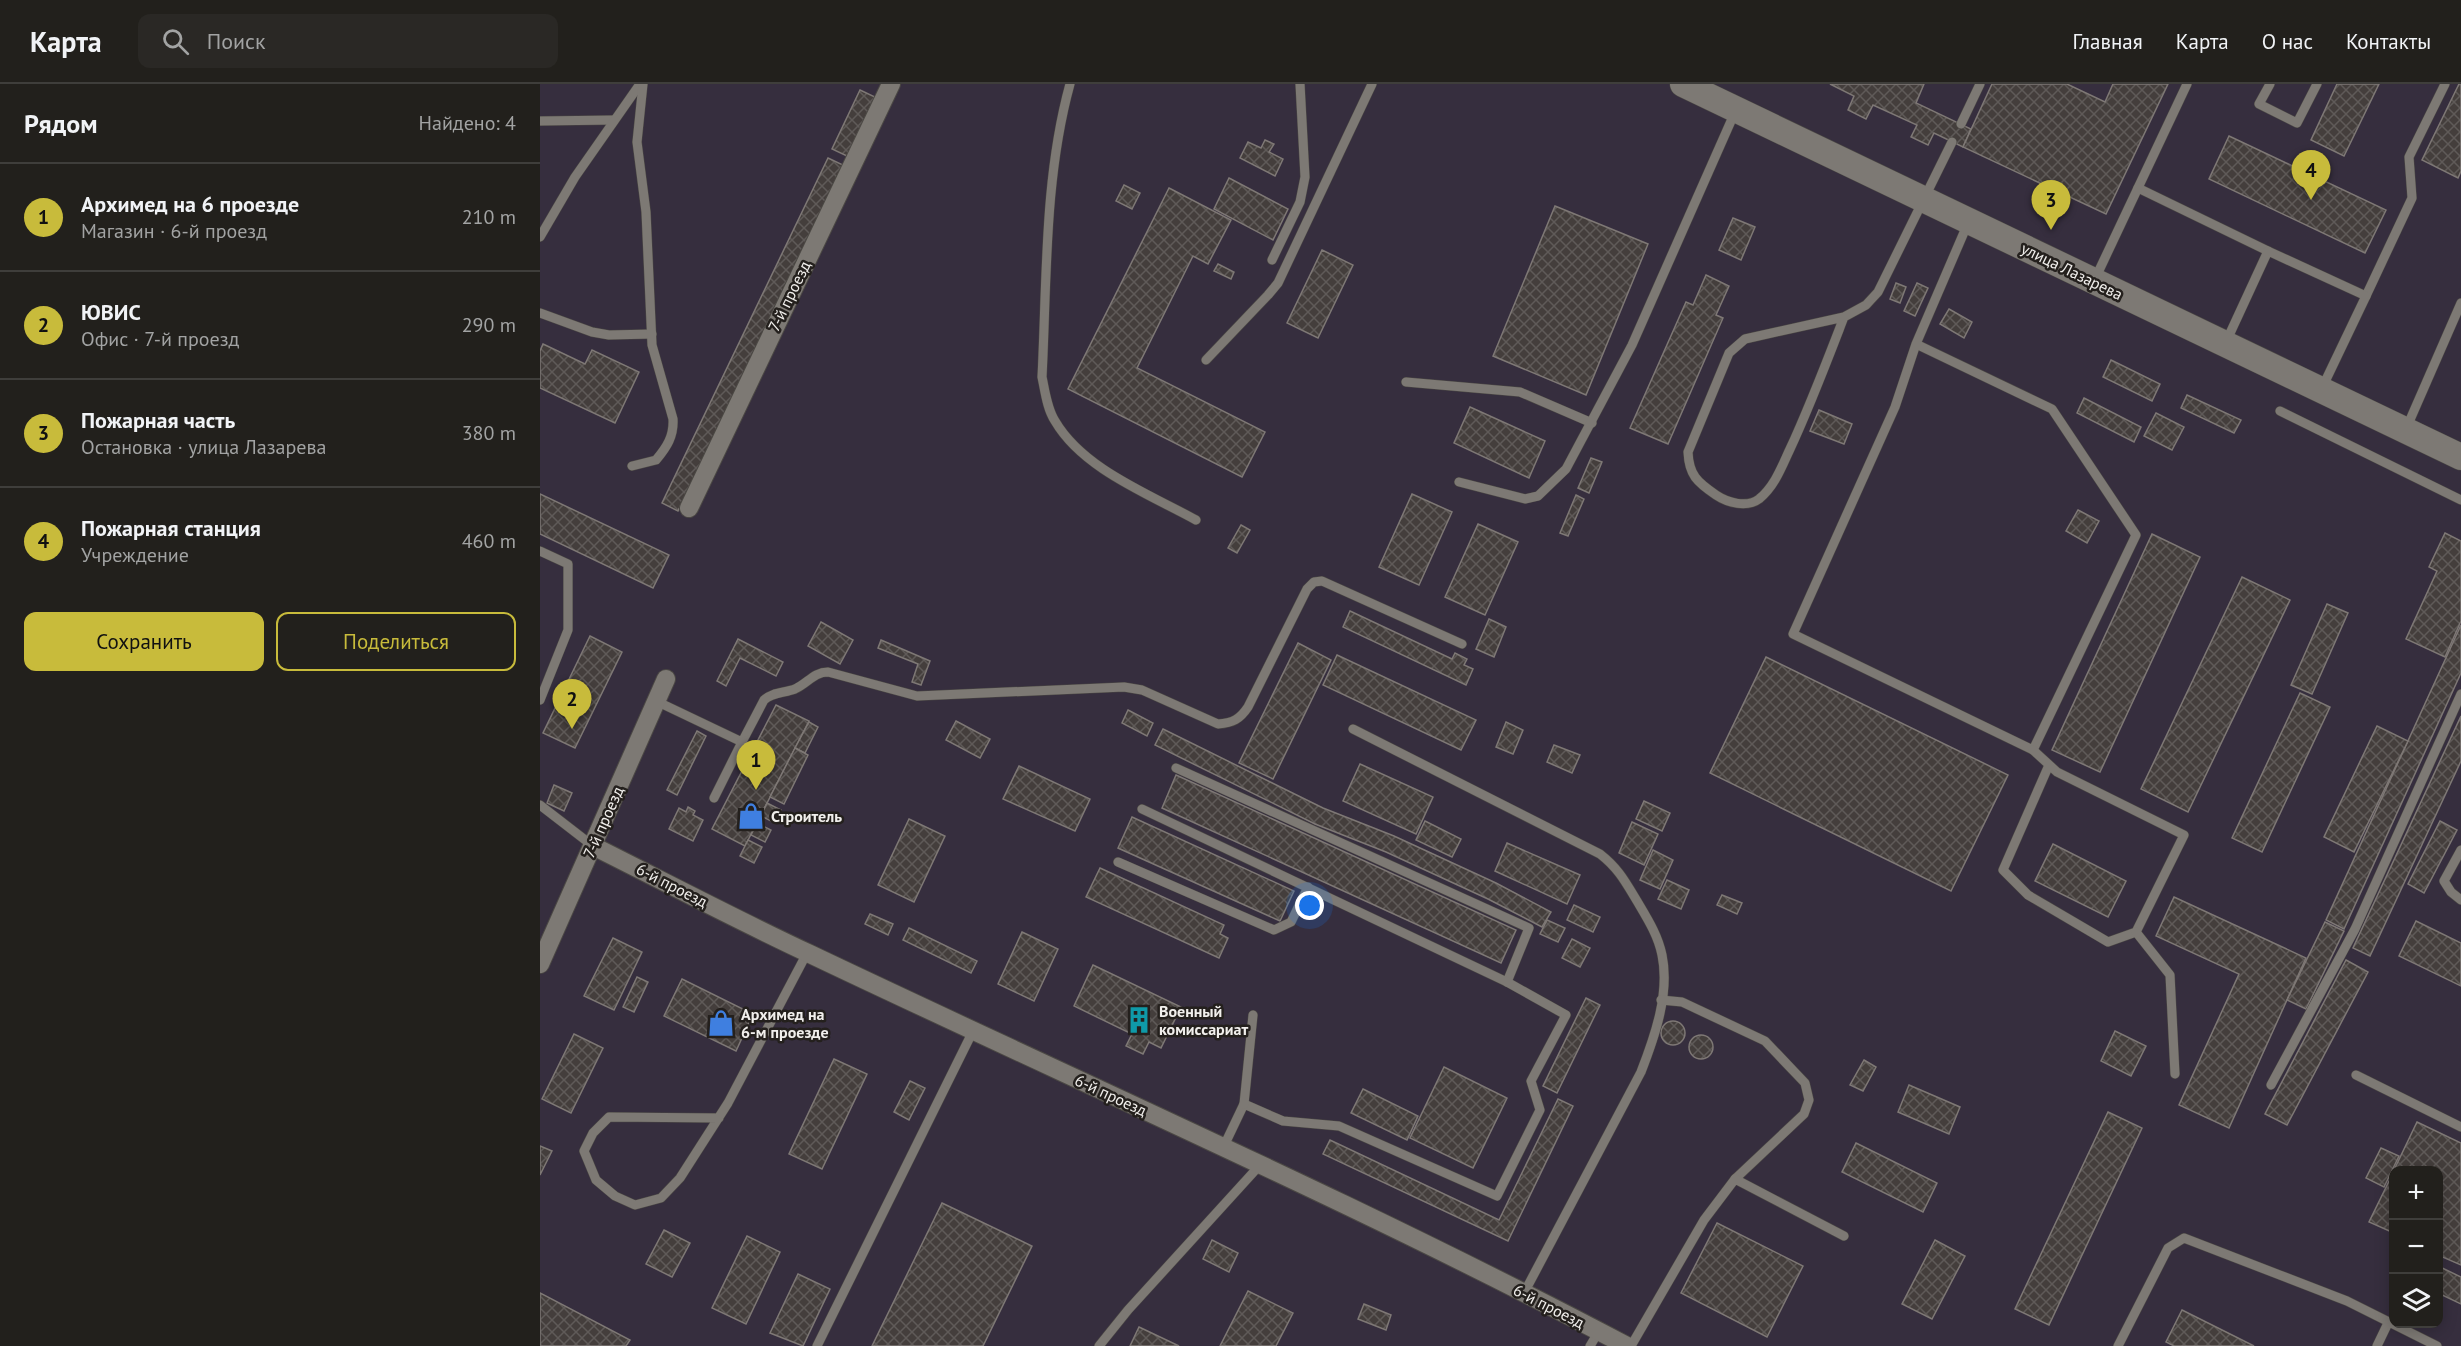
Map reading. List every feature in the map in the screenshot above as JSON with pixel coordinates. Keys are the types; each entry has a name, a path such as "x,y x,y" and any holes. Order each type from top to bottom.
{"main road":[{"name":"улица Лазарева","path":"1683,84 2461,457"}],"street":[{"name":"7-й проезд","path":"688,508 891,84"},
{"name":"7-й проезд","path":"540,964 666,679"},
{"name":"6-й проезд","path":"593,846 807,953 1223,1148 1524,1293 1594,1338 1629,1346"}],"lane":[{"path":"540,237 575,177 641,84"},
{"path":"632,466 656,460 670,442 674,431 674,419 652,345 646,212 637,142 641,84"},
{"path":"1070,84 1064,107 1051,195 1042,377 1047,400 1053,419 1070,442 1095,464 1196,520"},
{"path":"1272,260 1300,202 1305,177 1300,84"},
{"path":"1206,360 1278,283 1372,84"},
{"path":"1961,124 1980,84"},
{"path":"2094,281 2187,84"},
{"path":"2270,84 2259,104 2297,123 2317,84"},
{"path":"2321,390 2412,198 2409,156 2445,84"},
{"path":"1458,482 1525,499 1538,496 1566,469 1632,345 1736,110"},
{"path":"540,121 614,120"},
{"path":"1844,317 1808,410 1774,483 1757,501 1740,505 1718,497 1696,480 1689,469 1688,452 1729,353 1745,339 1844,317 1866,305 1878,292 1952,142"},
{"path":"2138,188 2366,296"},
{"path":"1968,221 1916,344 1894,407 1793,634 2033,750 2057,772 2184,835 2136,932 2108,942 2028,895 2003,870 2049,765"},
{"path":"2225,344 2268,251"},
{"path":"2405,431 2461,303"},
{"path":"540,313 592,332 609,335 652,334"},
{"path":"1916,344 2052,409 2136,535 2033,750"},
{"path":"1406,382 1520,392 1592,423"},
{"path":"2280,411 2461,500"},
{"path":"540,551 568,564 568,630 540,700"},
{"path":"714,798 764,700 768,696 795,688 820,672 828,672 917,696 1124,687 1142,690 1218,724 1230,723 1240,718 1308,589 1314,582 1322,581 1462,644"},
{"path":"2271,1085 2355,929 2461,694"},
{"path":"656,701 742,742"},
{"path":"1353,729 1600,854 1617,867 1653,927 1662,953 1664,975 1661,1000 1653,1040 1641,1072 1524,1293"},
{"path":"1176,768 1529,928 1507,982"},
{"path":"540,805 593,846"},
{"path":"1142,809 1507,982 1566,1015 1531,1081 1540,1110 1497,1196 1339,1126 1283,1121 1244,1104"},
{"path":"2461,850 2444,881 2451,892 2461,900"},
{"path":"1118,862 1274,930 1291,922 1308,887"},
{"path":"2136,932 2170,975 2175,1074"},
{"path":"718,1118 609,1117 592,1133 584,1151 596,1180 615,1196 635,1205 661,1198 680,1178 718,1118 807,953"},
{"path":"1629,1346 1704,1220 1736,1179 1804,1114 1809,1100 1805,1083 1765,1041 1682,1002 1661,1000"},
{"path":"1223,1148 1244,1104 1253,1015"},
{"path":"817,1346 973,1031"},
{"path":"2356,1075 2461,1127"},
{"path":"1099,1346 1128,1310 1260,1166"},
{"path":"1736,1179 1844,1236"},
{"path":"2118,1346 2168,1248 2184,1238 2347,1301 2437,1346"},
{"path":"2377,1346 2388,1323"}],"shaded area":[{"path":"540,84 2461,84 2461,1346 540,1346"}],"building":[{"path":"1830,84 1924,84 1916,103 1971,129 1963,147 1934,133 1928,145 1911,137 1917,125 1873,105 1866,119 1848,110 1854,96"},
{"path":"1992,84 2067,84 2105,102 2113,84 2168,84 2106,214 1963,147"},
{"path":"2337,84 2379,84 2344,156 2311,140"},
{"path":"2461,84 2461,171 2458,178 2422,160"},
{"path":"860,90 875,97 847,156 832,149"},
{"path":"2229,136 2386,210 2365,253 2209,179"},
{"path":"1265,140 1274,144 1269,152 1283,159 1275,176 1240,158 1248,142 1261,148"},
{"path":"828,158 843,165 678,511 662,503"},
{"path":"1229,178 1288,209 1273,240 1214,209"},
{"path":"1124,185 1140,193 1132,209 1116,201"},
{"path":"1169,188 1231,220 1208,264 1193,256 1137,368 1265,432 1242,477 1068,389"},
{"path":"1555,206 1648,244 1586,395 1493,356"},
{"path":"1733,218 1755,227 1741,260 1719,250"},
{"path":"1322,250 1353,265 1318,338 1287,323"},
{"path":"1218,264 1234,272 1231,279 1214,271"},
{"path":"1706,275 1729,286 1716,315 1723,318 1668,444 1630,428 1686,302 1693,305"},
{"path":"1896,283 1906,287 1900,303 1890,299"},
{"path":"1917,283 1928,288 1915,316 1904,311"},
{"path":"1949,309 1972,322 1964,338 1940,324"},
{"path":"543,344 585,364 592,350 639,372 615,423 540,388 540,351"},
{"path":"2111,360 2160,384 2152,401 2103,377"},
{"path":"2187,395 2241,420 2234,433 2181,408"},
{"path":"2084,398 2141,427 2134,442 2077,413"},
{"path":"1470,407 1545,441 1529,478 1454,443"},
{"path":"1819,410 1852,424 1844,444 1810,431"},
{"path":"2156,413 2184,427 2172,450 2144,436"},
{"path":"1591,458 1602,462 1589,493 1578,488"},
{"path":"540,494 669,555 653,588 540,534"},
{"path":"1412,494 1452,512 1419,585 1379,567"},
{"path":"1576,495 1584,499 1568,536 1560,533"},
{"path":"2078,510 2099,521 2087,543 2066,531"},
{"path":"1478,524 1518,542 1485,615 1445,597"},
{"path":"1241,525 1250,530 1237,553 1228,548"},
{"path":"2445,533 2461,541 2461,621 2445,657 2406,639 2437,571 2429,567"},
{"path":"2152,534 2200,557 2100,772 2052,750"},
{"path":"2242,577 2290,600 2188,812 2141,789"},
{"path":"2327,604 2348,613 2312,694 2291,685"},
{"path":"1350,611 1452,659 1455,653 1467,659 1464,665 1473,669 1466,685 1343,627"},
{"path":"1489,619 1506,627 1494,657 1476,649"},
{"path":"821,622 853,640 840,664 808,646"},
{"path":"2461,625 2461,673 2344,929 2326,920"},
{"path":"590,636 622,652 575,748 543,733"},
{"path":"738,639 783,662 776,676 740,658 726,686 717,681"},
{"path":"881,640 930,661 921,685 912,682 918,664 878,648"},
{"path":"1298,643 1331,660 1273,779 1239,763"},
{"path":"1337,655 1476,720 1461,750 1323,685"},
{"path":"1766,657 2008,775 1951,891 1710,773"},
{"path":"2300,693 2330,707 2262,852 2232,838"},
{"path":"776,705 809,721 745,846 712,829"},
{"path":"1128,710 1153,723 1147,736 1122,723"},
{"path":"2461,716 2461,761 2370,956 2353,948"},
{"path":"956,721 990,739 980,758 946,740"},
{"path":"809,722 818,727 805,753 795,748"},
{"path":"1506,722 1523,730 1513,754 1496,747"},
{"path":"2377,726 2408,741 2354,852 2324,837"},
{"path":"1163,729 1323,808 1394,836 1496,883 1551,912 1542,927 1488,899 1386,852 1315,824 1155,745"},
{"path":"697,731 706,736 677,795 667,790"},
{"path":"1554,745 1580,755 1572,773 1547,762"},
{"path":"795,748 808,755 784,804 770,797"},
{"path":"1360,764 1433,797 1416,834 1343,801"},
{"path":"1019,766 1090,799 1075,831 1003,799"},
{"path":"1176,775 1516,930 1501,963 1162,808"},
{"path":"554,785 572,793 564,811 547,803"},
{"path":"1644,801 1670,813 1662,831 1636,819"},
{"path":"767,803 781,810 775,823 761,816"},
{"path":"688,807 695,811 693,815 703,820 693,841 669,829 679,808 686,812"},
{"path":"1132,817 1294,891 1280,921 1118,848"},
{"path":"909,819 945,836 914,902 878,885"},
{"path":"1425,821 1461,839 1452,857 1416,840"},
{"path":"2440,821 2457,830 2424,893 2408,884"},
{"path":"1632,822 1658,834 1644,865 1619,853"},
{"path":"757,823 771,830 765,842 751,835"},
{"path":"748,840 762,847 754,863 740,856"},
{"path":"1507,843 1580,875 1567,904 1495,871"},
{"path":"2053,844 2126,881 2108,917 2035,881"},
{"path":"1653,850 1673,860 1660,889 1640,880"},
{"path":"1100,868 1224,925 1220,934 1228,938 1219,958 1086,897"},
{"path":"1667,880 1689,890 1681,909 1658,899"},
{"path":"1722,895 1742,903 1737,914 1717,905"},
{"path":"2174,897 2306,958 2229,1128 2179,1105 2239,974 2156,936"},
{"path":"1574,905 1600,917 1593,932 1567,920"},
{"path":"870,914 893,924 888,935 865,924"},
{"path":"1547,920 1565,928 1558,942 1540,934"},
{"path":"2416,921 2461,943 2461,986 2399,956"},
{"path":"2325,922 2344,931 2306,1009 2287,1000"},
{"path":"909,928 977,961 971,973 903,940"},
{"path":"1022,932 1058,949 1034,1001 998,984"},
{"path":"613,938 642,952 614,1010 584,996"},
{"path":"1572,939 1590,948 1580,967 1562,958"},
{"path":"2346,960 2368,972 2287,1125 2265,1114"},
{"name":"Военный комиссариат","path":"1093,965 1181,1007 1161,1048 1149,1042 1143,1054 1126,1046 1132,1034 1074,1006"},
{"path":"637,977 648,982 634,1012 623,1007"},
{"path":"682,979 753,1014 736,1051 664,1016"},
{"path":"1586,998 1600,1005 1557,1093 1543,1086"},
{"path":"1673,1021 1681,1025 1685,1033 1681,1041 1673,1045 1665,1041 1661,1033 1665,1025"},
{"path":"2115,1031 2146,1046 2131,1076 2101,1061"},
{"path":"574,1034 603,1048 571,1113 542,1099"},
{"path":"1701,1035 1709,1039 1713,1047 1709,1055 1701,1059 1693,1055 1689,1047 1693,1039"},
{"path":"834,1059 867,1074 822,1169 789,1154"},
{"path":"1864,1060 1876,1067 1863,1091 1850,1085"},
{"path":"1444,1067 1507,1098 1473,1168 1410,1138"},
{"path":"910,1081 925,1088 909,1120 894,1112"},
{"path":"1909,1085 1960,1107 1949,1134 1898,1112"},
{"path":"1363,1089 1418,1116 1407,1140 1351,1113"},
{"path":"1558,1099 1573,1106 1508,1241 1323,1154 1330,1140 1499,1220"},
{"path":"2108,1112 2142,1128 2049,1325 2015,1309"},
{"path":"2417,1122 2461,1143 2461,1265 2443,1257 2443,1166 2396,1166"},
{"path":"1856,1143 1937,1183 1923,1212 1842,1172"},
{"path":"540,1146 552,1151 540,1175"},
{"path":"2381,1148 2399,1156 2394,1166 2389,1166 2389,1177 2384,1187 2366,1178"},
{"path":"2389,1181 2389,1231 2369,1222"},
{"path":"942,1203 1032,1246 983,1346 872,1346"},
{"path":"1717,1223 1803,1266 1767,1337 1681,1293"},
{"path":"664,1230 690,1243 672,1277 646,1264"},
{"path":"747,1236 780,1252 746,1324 712,1308"},
{"path":"1212,1240 1238,1253 1229,1272 1203,1259"},
{"path":"1935,1240 1965,1256 1932,1319 1902,1304"},
{"path":"2443,1268 2461,1277 2461,1304 2443,1295"},
{"path":"798,1274 830,1289 803,1346 770,1333"},
{"path":"1248,1291 1293,1313 1276,1346 1220,1346"},
{"path":"540,1293 630,1340 626,1346 540,1346"},
{"path":"1364,1304 1391,1315 1386,1330 1358,1319"},
{"path":"2182,1310 2254,1346 2174,1346 2166,1342"},
{"path":"1139,1327 1179,1346 1130,1346"}],"place":[{"name":"Пожарная станция","path":"2311,200"},
{"name":"Пожарная часть","path":"2051,230"},
{"name":"ЮВИС","path":"572,729"},
{"name":"Архимед на 6 проезде","path":"756,790"},
{"name":"Строитель","path":"751,816"},
{"name":"Военный комиссариат","path":"1139,1020"},
{"name":"Архимед на 6-м проезде","path":"721,1023"}]}
